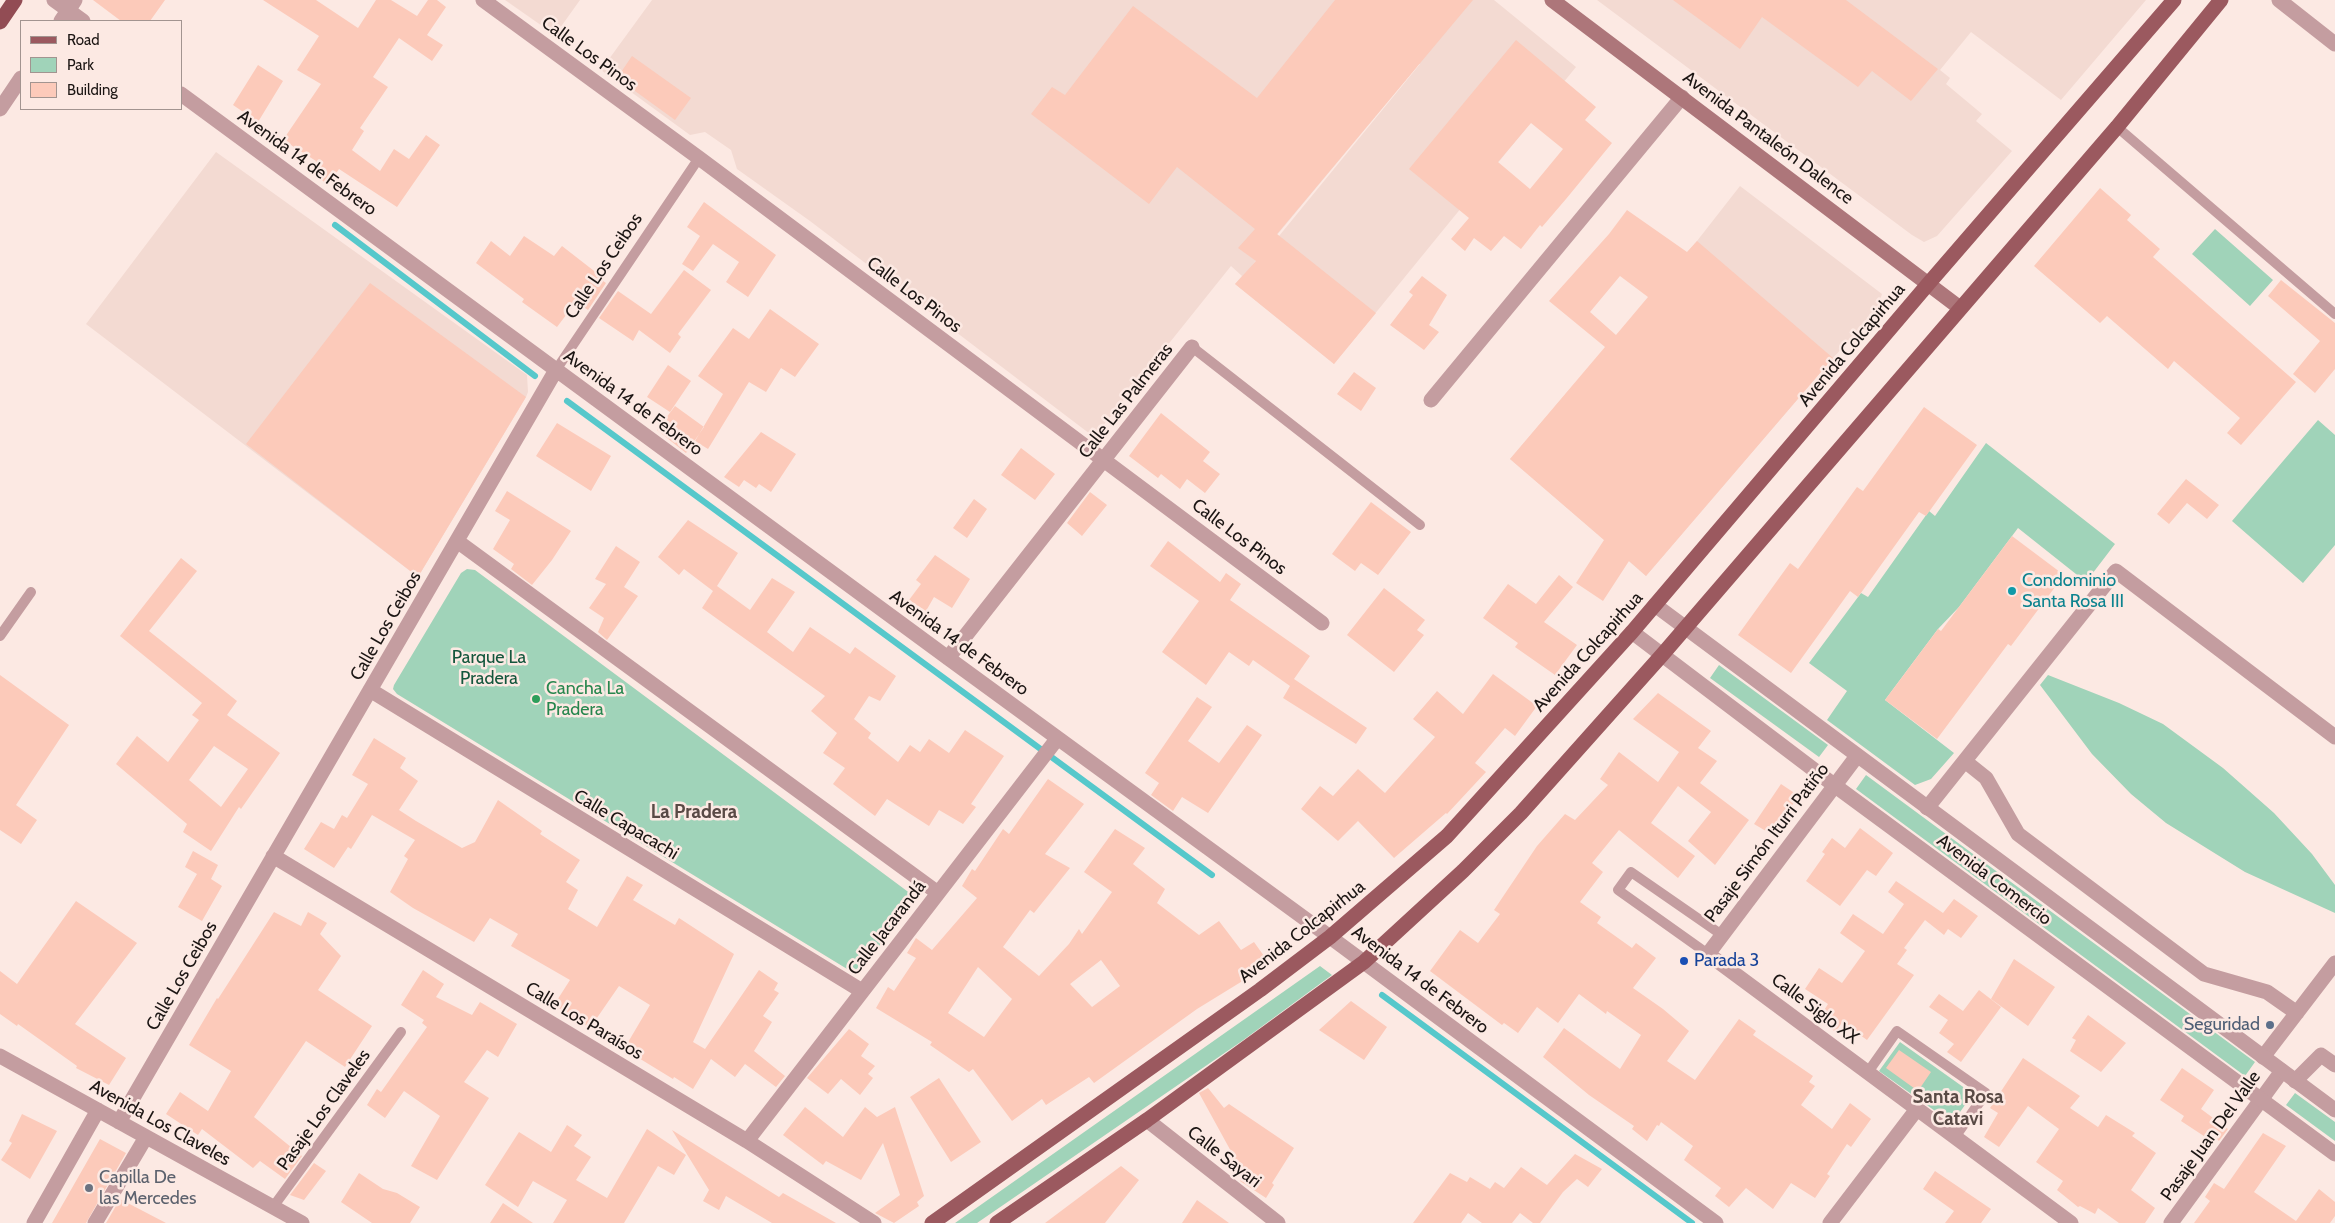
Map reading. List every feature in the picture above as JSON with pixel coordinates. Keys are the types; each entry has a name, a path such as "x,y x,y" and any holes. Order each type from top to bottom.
{"highway":[{"path":"0,22 15,0"}],"main road":[{"name":"Avenida Pantaleón Dalence","path":"1552,0 1960,308"},
{"name":"Avenida Colcapirhua","path":"932,1223 1260,990 1330,937 1447,836 1632,632 1929,283 2174,0"},
{"path":"997,1223 1146,1120 1364,962 1463,871 1521,813 1662,655 2117,127 2220,0"}],"street":[{"path":"54,0 82,20"},
{"name":"Calle Los Pinos","path":"483,0 699,158 1322,623"},
{"path":"2279,0 2335,44"},
{"path":"0,109 20,79"},
{"name":"Avenida 14 de Febrero","path":"182,95 1057,739 1364,962 1716,1223"},
{"path":"1431,400 1682,97"},
{"name":"Calle Las Palmeras","path":"948,658 1192,347"},
{"name":"Calle Los Ceibos","path":"119,1122 556,370"},
{"path":"458,541 938,893"},
{"path":"1927,808 1966,762 2116,571 2335,737"},
{"name":"Avenida Comercio","path":"1655,605 2335,1110"},
{"name":"Avenida Comercio","path":"1632,632 1834,785 2259,1100 2335,1154"},
{"name":"Calle Capacachi","path":"370,690 862,991"},
{"name":"Calle Jacarandá","path":"747,1141 1057,739"},
{"name":"Pasaje Simón Iturri Patiño","path":"1708,954 1857,756"},
{"path":"1966,762 1986,778 2018,834 2204,974 2267,992 2297,1013"},
{"name":"Calle Los Paraísos","path":"273,856 747,1141 874,1223"},
{"name":"Calle Siglo XX","path":"1708,954 2071,1223"},
{"name":"Pasaje Juan Del Valle","path":"2263,1058 2335,963"},
{"path":"2295,1081 2321,1055 2335,1065"},
{"name":"Avenida Los Claveles","path":"0,1056 302,1223"},
{"name":"Pasaje Juan Del Valle","path":"2171,1223 2282,1071"},
{"path":"1830,1223 1917,1109"},
{"path":"34,1223 98,1110"},
{"name":"Calle Sayari","path":"1146,1120 1278,1223"},
{"path":"95,1223 146,1137"}],"lane":[{"path":"2117,127 2335,314"},
{"name":"Calle Los Ceibos","path":"556,370 699,158"},
{"name":"Calle Las Palmeras","path":"1192,347 1420,525"},
{"path":"0,636 31,592"},
{"name":"Calle Siglo XX","path":"1708,954 1618,890 1631,872 1722,935"},
{"path":"1868,1072 1897,1031 1986,1094 1955,1137"},
{"name":"Pasaje Los Claveles","path":"273,1207 401,1032"}],"shaded area":[{"path":"505,0 580,0 555,35"},
{"path":"652,0 1494,0 1576,67 1334,364 1235,284 1242,276 1231,266 1094,437 810,221 737,169 731,150 705,132 690,135 601,70","holes":["1420,64 1279,236 1252,265"]},
{"path":"1597,0 2146,0 2061,100 1971,32 1940,70 1950,78 1946,84 1982,114 1976,121 2012,151 1937,236 1924,242 1912,235"},
{"path":"216,152 527,375 528,392 526,397 418,577 86,324"},
{"path":"1740,186 1882,294 1876,311 1833,358 1646,576 1510,459 1697,241"}],"green space":[{"path":"2215,229 2273,280 2250,306 2192,254"},
{"path":"2318,420 2335,435 2335,545 2303,583 2232,521"},
{"path":"1986,443 2115,544 2086,582 2018,528 1959,607 1938,629 1885,700 1954,753 1931,779 1915,785 1827,720 1847,691 1809,663 1861,593 1868,597 1929,511 1935,516"},
{"name":"Parque La Pradera","path":"467,569 475,570 911,894 914,898 912,903 862,970 856,973 852,972 397,694 393,689 394,685 461,573"},
{"path":"1719,665 1828,745 1819,757 1710,678"},
{"path":"2048,675 2119,703 2163,724 2223,768 2274,813 2312,854 2335,885 2335,913 2245,872 2166,823 2131,794 2092,754 2040,685"},
{"path":"1866,775 2255,1062 2245,1076 1856,789"},
{"path":"1320,966 1332,975 1242,1041 977,1223 955,1223"},
{"path":"1900,1042 1973,1094 1952,1123 1879,1071"},
{"path":"2295,1093 2335,1122 2335,1141 2286,1105"}],"building":[{"path":"93,0 165,0 151,20 120,20"},
{"path":"263,0 316,0 358,28 376,0 391,0 417,16 428,0 437,0 446,7 427,35 443,45 432,61 399,38 373,77 388,87 360,128 364,131 352,150 380,171 394,149 409,159 426,135 440,145 397,207 339,169 328,185 310,171 316,161 283,140 321,84 297,70 319,36"},
{"path":"1335,0 1473,0 1277,234 1376,313 1334,364 1235,284 1256,261 1238,248 1255,229 1177,167 1149,204 1031,114 1052,87 1065,95 1133,6 1257,98"},
{"path":"1673,0 1846,0 1938,69 1911,101 1872,71 1858,87 1762,17 1740,49"},
{"path":"1516,40 1596,107 1585,120 1612,143 1542,227 1540,225 1521,249 1504,236 1491,251 1474,238 1465,251 1451,239 1469,218 1409,169","holes":["1531,123 1563,149 1530,189 1498,162"]},
{"path":"632,56 691,98 675,120 617,78"},
{"path":"258,65 283,81 258,122 233,105"},
{"path":"2100,188 2131,215 2127,220 2160,249 2153,257 2296,382 2241,445 2227,433 2240,418 2174,361 2168,369 2107,316 2100,323 2034,266"},
{"path":"704,202 776,255 748,297 726,282 739,262 713,244 693,271 682,264 700,236 687,227"},
{"path":"1627,210 1687,252 1697,241 1833,358 1646,576 1629,561 1603,601 1576,583 1604,540 1510,459 1605,347 1549,301 1609,234","holes":["1620,276 1648,297 1616,335 1590,312"]},
{"path":"524,236 554,256 562,246 598,274 596,276 606,283 588,310 576,302 557,327 522,302 524,299 476,263 491,241 510,256"},
{"path":"684,270 711,290 678,334 681,337 670,353 639,330 633,341 599,318 618,291 651,314"},
{"path":"1422,276 1447,295 1429,325 1439,332 1424,350 1390,325 1413,295 1409,292"},
{"path":"2281,280 2335,323 2335,369 2315,393 2293,374 2320,341 2268,296"},
{"path":"370,283 526,397 418,577 246,444"},
{"path":"770,309 819,344 795,377 781,368 766,392 749,382 708,449 695,441 723,394 698,376 733,328 749,339"},
{"path":"668,365 691,381 670,412 647,397"},
{"path":"1354,372 1376,388 1361,411 1337,394"},
{"path":"675,406 704,427 686,453 657,430"},
{"path":"1924,407 1977,445 1926,516 1919,512 1858,597 1850,591 1791,673 1738,635 1790,563 1798,569 1857,487 1863,491"},
{"path":"1161,413 1210,452 1203,461 1220,474 1205,493 1187,479 1180,489 1161,474 1158,478 1129,456"},
{"path":"557,423 611,456 591,491 536,456"},
{"path":"761,432 796,454 771,492 759,484 756,488 744,480 739,487 724,477"},
{"path":"1021,448 1055,474 1035,500 1001,475"},
{"path":"2186,479 2219,505 2207,519 2187,503 2169,524 2157,514"},
{"path":"507,491 571,531 552,560 532,585 511,569 514,564 493,549 510,520 495,511"},
{"path":"1090,492 1107,505 1082,536 1067,523"},
{"path":"974,499 987,509 967,538 953,528"},
{"path":"1371,502 1411,532 1378,575 1361,563 1355,571 1332,554"},
{"path":"688,520 738,553 717,586 750,610 772,578 795,592 767,632 793,652 810,627 850,654 855,647 896,676 880,701 869,696 854,719 871,733 868,738 898,762 910,745 920,752 929,739 949,753 965,730 1004,756 971,804 976,807 963,824 939,810 929,826 887,799 875,816 833,784 845,768 823,753 837,733 811,711 825,696 702,608 713,591 684,569 679,575 658,557"},
{"path":"2012,536 2064,575 2011,646 2008,644 1937,739 1885,700 1938,629 1941,631"},
{"path":"1168,541 1220,582 1226,573 1241,584 1230,600 1310,656 1294,679 1367,728 1356,744 1283,698 1290,686 1253,660 1249,666 1229,652 1206,685 1162,652 1199,601 1150,566"},
{"path":"616,546 640,562 624,587 638,596 607,640 598,632 604,618 589,608 606,584 595,579"},
{"path":"935,555 970,579 952,608 934,597 926,611 909,600 921,584 916,580"},
{"path":"181,558 197,571 149,631 237,701 227,715 280,753 241,809 239,807 211,851 183,832 187,824 116,764 137,736 168,762 199,720 192,715 202,703 120,636","holes":["214,746 248,769 221,807 189,780"]},
{"path":"1559,575 1573,587 1544,622 1577,645 1555,675 1515,647 1518,643 1483,618 1508,584 1536,604"},
{"path":"1384,588 1425,620 1417,630 1424,635 1394,672 1347,635"},
{"path":"1493,674 1537,706 1515,736 1505,728 1475,763 1486,772 1447,814 1394,858 1358,821 1338,841 1301,809 1320,786 1333,796 1358,769 1385,793 1435,737 1413,719 1437,691 1463,714"},
{"path":"0,675 69,725 16,805 37,820 21,844 0,830"},
{"path":"1658,693 1711,731 1698,748 1717,761 1700,783 1749,820 1715,865 1688,841 1711,812 1678,786 1651,823 1695,856 1678,878 1619,830 1592,863 1603,872 1580,902 1601,917 1597,923 1632,948 1636,943 1656,958 1633,988 1663,1009 1689,1031 1667,1061 1695,1080 1739,1019 1756,1031 1753,1035 1813,1076 1809,1082 1815,1086 1801,1105 1832,1129 1850,1103 1871,1119 1851,1147 1847,1144 1827,1174 1830,1176 1815,1198 1791,1183 1773,1209 1746,1188 1729,1207 1715,1196 1721,1188 1684,1160 1693,1146 1661,1122 1647,1141 1632,1129 1634,1126 1589,1095 1543,1057 1564,1028 1620,1069 1641,1035 1607,1011 1606,1014 1579,994 1558,1023 1537,1007 1518,1033 1504,1023 1502,1025 1430,971 1460,930 1478,943 1500,914 1494,910 1537,846 1565,814 1575,820 1608,785 1600,779 1619,752 1658,782 1679,752 1633,719"},
{"path":"1197,697 1212,707 1188,741 1219,763 1247,725 1262,735 1208,813 1182,797 1173,811 1151,795 1159,783 1145,773"},
{"path":"374,738 406,758 400,768 418,781 399,810 416,821 462,848 475,842 498,800 542,831 540,834 580,860 566,882 578,890 568,909 597,927 627,876 643,885 633,900 675,925 679,918 734,954 693,1042 705,1049 759,970 778,983 774,990 779,993 763,1016 772,1022 754,1051 785,1076 776,1087 745,1064 735,1077 711,1059 693,1089 624,1049 650,1005 619,986 590,1028 554,1005 570,980 511,946 518,934 490,918 474,942 413,908 390,892 408,859 404,856 415,840 372,815 351,849 348,847 334,868 304,849 321,822 334,829 342,815 347,818 368,784 352,775"},
{"path":"1048,779 1084,804 1045,854 1070,868 1034,913 1030,910 1003,947 1039,976 1069,944 1079,929 1082,934 1112,892 1084,872 1115,829 1145,848 1133,864 1165,889 1157,903 1199,935 1219,921 1241,950 1254,942 1264,956 1256,962 1262,969 1197,1009 1094,1083 1089,1077 1046,1105 1042,1099 1012,1121 973,1069 969,1072 930,1045 932,1042 876,1008 888,987 894,991 916,958 907,953 916,938 932,950 977,898 962,886 972,869 975,871 1003,829 1009,834","holes":["1101,960 1120,986 1092,1007 1070,984","978,967 1012,999 984,1037 948,1013"]},
{"path":"1781,784 1799,796 1771,834 1754,824"},
{"path":"1860,828 1893,853 1876,876 1867,870 1840,906 1806,881 1825,854 1822,852 1832,838 1845,848"},
{"path":"193,851 218,865 211,879 222,886 202,921 178,907 197,874 185,867"},
{"path":"1896,881 1943,913 1954,899 1978,916 1961,938 1948,929 1944,935 1925,920 1904,948 1907,950 1897,964 1914,975 1867,1040 1842,1022 1836,1032 1818,1020 1828,1004 1805,989 1819,968 1842,983 1865,951 1840,933 1853,914 1883,934 1904,904 1888,892"},
{"path":"76,901 137,943 75,1024 126,1058 109,1085 76,1068 77,1066 18,1024 17,1026 0,1014 0,971 17,984"},
{"path":"274,912 301,926 308,912 327,923 320,934 341,956 318,990 372,1026 345,1067 306,1041 254,1117 302,1156 285,1179 260,1161 253,1168 202,1129 198,1135 166,1114 180,1092 208,1111 231,1071 189,1045 217,998"},
{"path":"2014,959 2055,987 2028,1026 1991,999"},
{"path":"423,970 444,984 436,997 472,1015 480,1002 517,1024 498,1057 487,1050 464,1082 489,1098 437,1180 411,1166 440,1116 404,1091 385,1118 367,1105 377,1089 381,1092 427,1027 422,1023 424,1020 401,1005"},
{"path":"1979,990 2001,1007 1961,1062 1947,1052 1954,1044 1939,1033 1948,1020 1929,1007 1939,994 1963,1011"},
{"path":"1351,1001 1387,1027 1364,1060 1319,1030"},
{"path":"2088,1015 2126,1043 2101,1072 2070,1051 2076,1040 2072,1038"},
{"path":"849,1029 869,1044 861,1056 875,1066 868,1074 873,1078 860,1095 841,1079 828,1094 807,1078"},
{"path":"1899,1050 1931,1072 1918,1091 1886,1068"},
{"path":"2023,1058 2080,1096 2070,1108 2098,1127 2106,1115 2135,1133 2132,1136 2156,1153 2131,1190 2155,1208 2145,1223 2119,1223 2098,1208 2095,1214 2080,1206 2078,1207 2057,1190 2063,1181 2036,1162 2059,1129 2028,1106 1999,1147 1984,1137 1998,1113 1990,1108"},
{"path":"2182,1068 2214,1090 2201,1109 2228,1129 2219,1141 2213,1136 2210,1140 2181,1121 2184,1116 2160,1100"},
{"path":"939,1078 981,1142 951,1162 910,1097"},
{"path":"1208,1088 1224,1108 1229,1104 1294,1148 1272,1183 1274,1185 1266,1198 1240,1181 1244,1175 1199,1093"},
{"path":"805,1107 843,1137 865,1107 877,1117 895,1107 924,1196 917,1202 919,1206 894,1223 875,1213 900,1195 883,1143 861,1180 826,1161 823,1165 783,1135"},
{"path":"22,1114 57,1131 30,1179 1,1160 12,1143 9,1141"},
{"path":"567,1125 582,1135 574,1146 591,1157 576,1180 607,1198 647,1129 686,1155 674,1175 658,1166 624,1223 553,1223 567,1200 533,1181 518,1207 485,1185 519,1132 551,1152"},
{"path":"672,1130 779,1197 783,1193 836,1223 772,1223 726,1196 719,1210 703,1201 709,1190"},
{"path":"2263,1133 2286,1146 2254,1192 2296,1221 2319,1189 2335,1202 2335,1216 2330,1223 2194,1223 2210,1201 2205,1197 2214,1183 2224,1189"},
{"name":"Capilla De las Mercedes","path":"100,1139 126,1153 86,1223 52,1223"},
{"path":"1575,1154 1602,1169 1588,1187 1577,1179 1563,1192 1540,1223 1533,1223 1520,1213 1512,1223 1482,1223 1468,1213 1461,1223 1413,1223 1450,1173 1467,1182 1470,1177 1490,1189 1495,1182 1504,1188 1521,1167 1547,1185"},
{"path":"314,1163 326,1171 304,1200 290,1195"},
{"path":"1121,1166 1139,1180 1105,1223 1045,1223"},
{"path":"1935,1171 1991,1209 1981,1223 1945,1223 1954,1211 1923,1189"},
{"path":"359,1173 383,1189 397,1193 420,1207 410,1223 372,1223 341,1202"},
{"path":"120,1199 166,1223 106,1223"},
{"path":"1197,1200 1229,1223 1182,1223"},
{"path":"503,1203 533,1223 490,1223"}],"waterway":[{"path":"335,225 535,376"},
{"path":"567,401 1212,875"},
{"path":"1382,995 1692,1223"}],"place":[{"name":"Condominio Santa Rosa III","path":"2012,591"},
{"name":"Cancha La Pradera","path":"536,699"},
{"name":"Parada 3","path":"1684,961"},
{"name":"Seguridad","path":"2270,1025"},
{"name":"Capilla De las Mercedes","path":"89,1188"}],"district":[{"name":"La Pradera","path":"694,812"},
{"name":"Santa Rosa Catavi","path":"1958,1108"}]}
